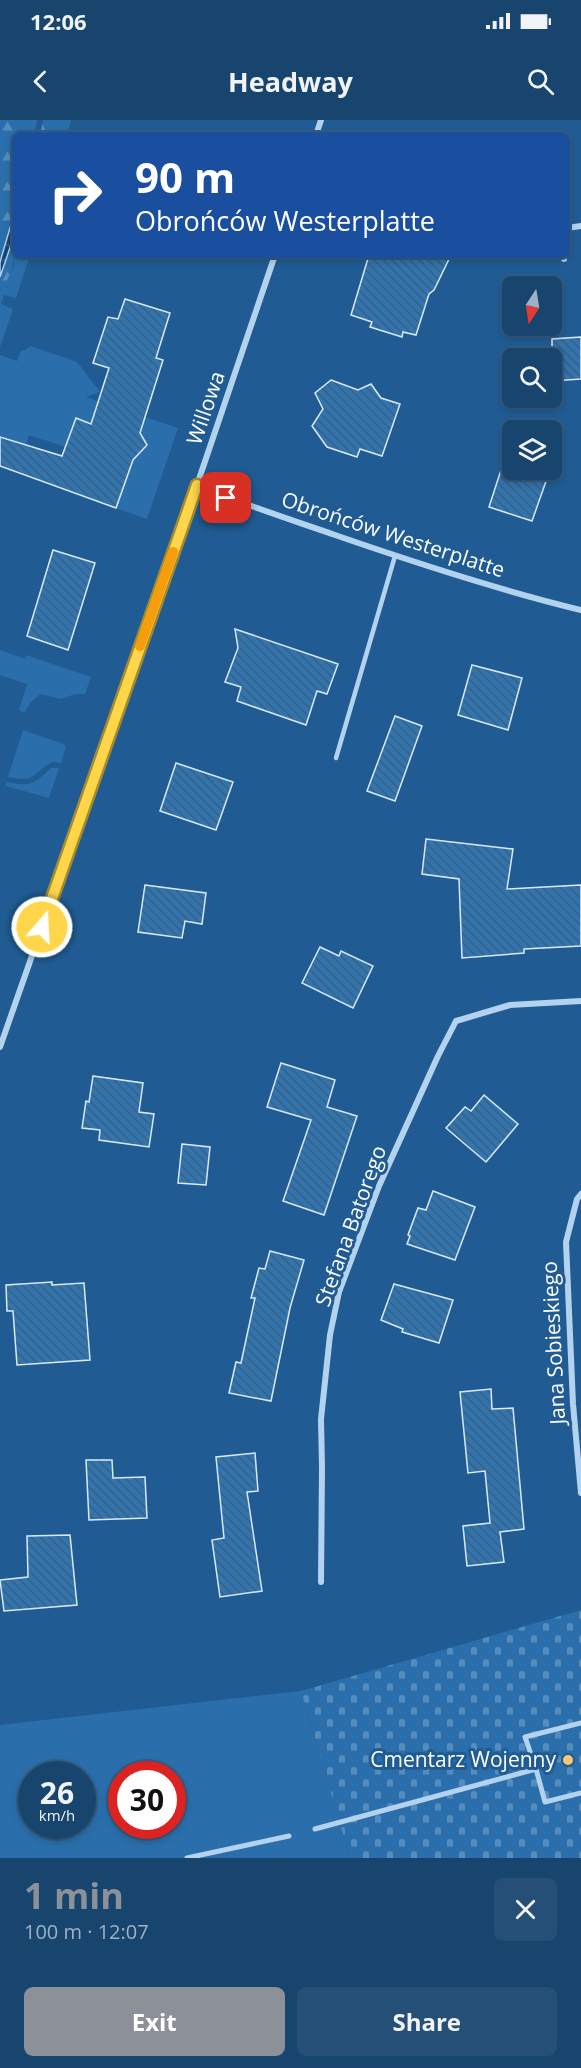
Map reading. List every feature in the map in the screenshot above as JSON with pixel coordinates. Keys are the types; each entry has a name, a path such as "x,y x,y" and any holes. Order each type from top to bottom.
{"street":[{"name":"Willowa","path":"0,1047 274,258"},
{"name":"Obrońców Westerplatte","path":"197,485 226,498 395,556 581,610"},
{"name":"Stefana Batorego","path":"321,1582 321,1419 330,1335 339,1292 384,1175 456,1021 510,1005 581,1001"},
{"name":"Jana Sobieskiego","path":"581,1194 566,1242 573,1404 581,1493"},
{"path":"581,1723 525,1737 545,1803 581,1793"},
{"path":"315,1829 536,1769"},
{"path":"187,1858 289,1836"}],"lane":[{"path":"336,758 395,556"}],"green space":[{"path":"0,120 37,120 35,132 12,132 12,221 0,262"},
{"path":"43,120 71,120 68,132 41,132"},
{"path":"12,242 14,258 11,270 0,291 0,277"},
{"path":"15,258 29,258 16,298 4,295 1,304 13,309 0,347 0,291 13,268"},
{"path":"30,346 77,362 100,392 86,397 178,428 147,519 116,508 135,453 144,447 145,442 140,436 130,438 76,418 66,447 29,435 26,445 0,437 0,355 17,361 21,351"},
{"path":"0,650 25,659 26,655 91,677 85,694 75,694 61,699 40,694 24,713 19,710 27,684 0,675"},
{"path":"23,730 63,744 66,747 61,763 52,762 29,778 8,777"},
{"path":"51,768 59,768 49,798 6,786 7,782 32,783"},
{"path":"581,1610 581,1858 350,1858 301,1691"},
{"path":"301,1691 350,1858 0,1858 0,1725"}],"water":[{"path":"12,221 12,242 0,277 0,262"}],"building":[{"path":"368,258 450,258 434,290 429,294 416,335 403,332 402,337 370,327 372,322 351,315"},
{"path":"125,299 170,313 156,358 163,360 140,433 147,445 133,460 116,508 0,466 0,437 62,456 76,418 91,424 109,368 93,363 108,317 118,319"},
{"path":"581,337 581,379 562,380 562,348 552,348 552,339"},
{"path":"331,380 358,390 371,384 381,398 400,404 382,456 360,449 357,457 327,447 312,426 323,409 315,393"},
{"path":"501,470 502,480 546,480 532,521 489,507"},
{"path":"53,550 95,563 68,650 27,636"},
{"path":"235,629 338,664 327,694 317,691 306,725 237,701 241,687 225,682 238,648"},
{"path":"472,665 522,678 508,730 458,715"},
{"path":"395,716 422,726 395,801 367,791"},
{"path":"176,763 233,782 216,830 160,811"},
{"path":"426,839 513,849 507,889 581,885 581,946 524,949 524,953 462,958 459,879 422,874"},
{"path":"145,885 206,893 202,924 185,921 182,938 138,932"},
{"path":"320,947 339,956 341,951 373,966 353,1008 302,983"},
{"path":"281,1063 335,1080 327,1107 357,1116 324,1215 283,1201 311,1120 267,1107"},
{"path":"93,1076 143,1083 139,1112 154,1114 149,1147 99,1140 100,1130 82,1128"},
{"path":"484,1095 518,1124 486,1162 446,1128 465,1107 471,1111"},
{"path":"182,1144 210,1147 206,1185 178,1183"},
{"path":"433,1191 475,1207 455,1260 407,1244 418,1208 426,1210"},
{"path":"270,1251 304,1260 290,1308 271,1401 229,1393 236,1362 241,1363 255,1298 251,1298 259,1268 265,1269"},
{"path":"52,1282 52,1285 84,1283 90,1360 17,1365 13,1311 7,1311 6,1285"},
{"path":"394,1284 453,1300 439,1343 402,1332 403,1329 381,1320"},
{"path":"491,1389 492,1409 513,1408 524,1529 500,1532 504,1562 467,1566 463,1526 490,1523 485,1471 468,1473 460,1392"},
{"path":"255,1453 258,1491 247,1492 262,1591 220,1597 212,1540 224,1538 216,1457"},
{"path":"86,1460 112,1460 113,1478 145,1477 147,1518 89,1520"},
{"path":"70,1535 77,1605 4,1611 0,1580 28,1577 27,1536"}],"slow traffic":[{"path":"140,646 173,552"}],"place":[{"name":"Cmentarz Wojenny","path":"568,1760"}],"route":[{"path":"42,927 197,485 226,498"}]}
